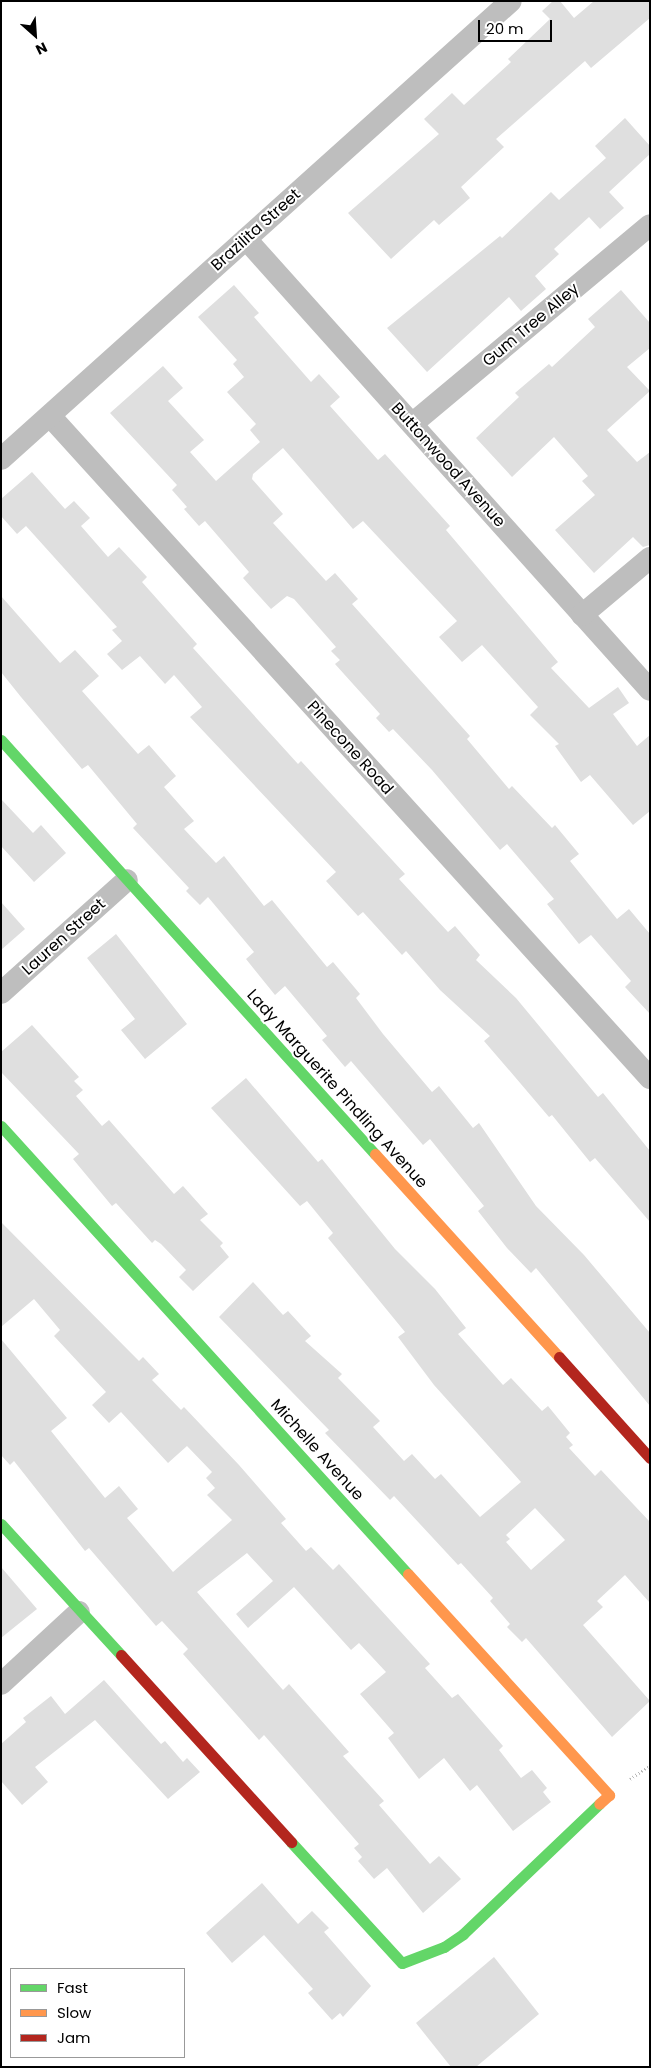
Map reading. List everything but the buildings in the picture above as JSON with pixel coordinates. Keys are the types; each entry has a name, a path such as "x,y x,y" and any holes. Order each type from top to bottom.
{"street":[{"name":"Brazilita Street","path":"1,459 51,417 511,1"},
{"name":"Gum Tree Alley","path":"412,424 650,226"},
{"name":"Buttonwood Avenue","path":"246,239 650,690"},
{"name":"Pinecone Road","path":"51,417 650,1078"},
{"path":"582,614 650,558"},
{"name":"Lady Marguerite Pindling Avenue","path":"1,740 650,1458"},
{"name":"Lauren Street","path":"1,994 127,880"},
{"name":"Michelle Avenue","path":"1,1126 609,1795 463,1934 444,1947 402,1964 79,1612"},
{"path":"1,1524 79,1612 1,1684"}],"traffic: fast":[{"path":"1,740 375,1154"},
{"path":"1,1126 408,1574"},
{"path":"1,1524 121,1655"},
{"path":"291,1842 402,1963 444,1947 463,1934 599,1804"}],"traffic: slow":[{"path":"375,1154 559,1357"},
{"path":"408,1574 609,1795 599,1804"}],"traffic: jam":[{"path":"559,1357 650,1458"},
{"path":"121,1655 291,1842"}]}
